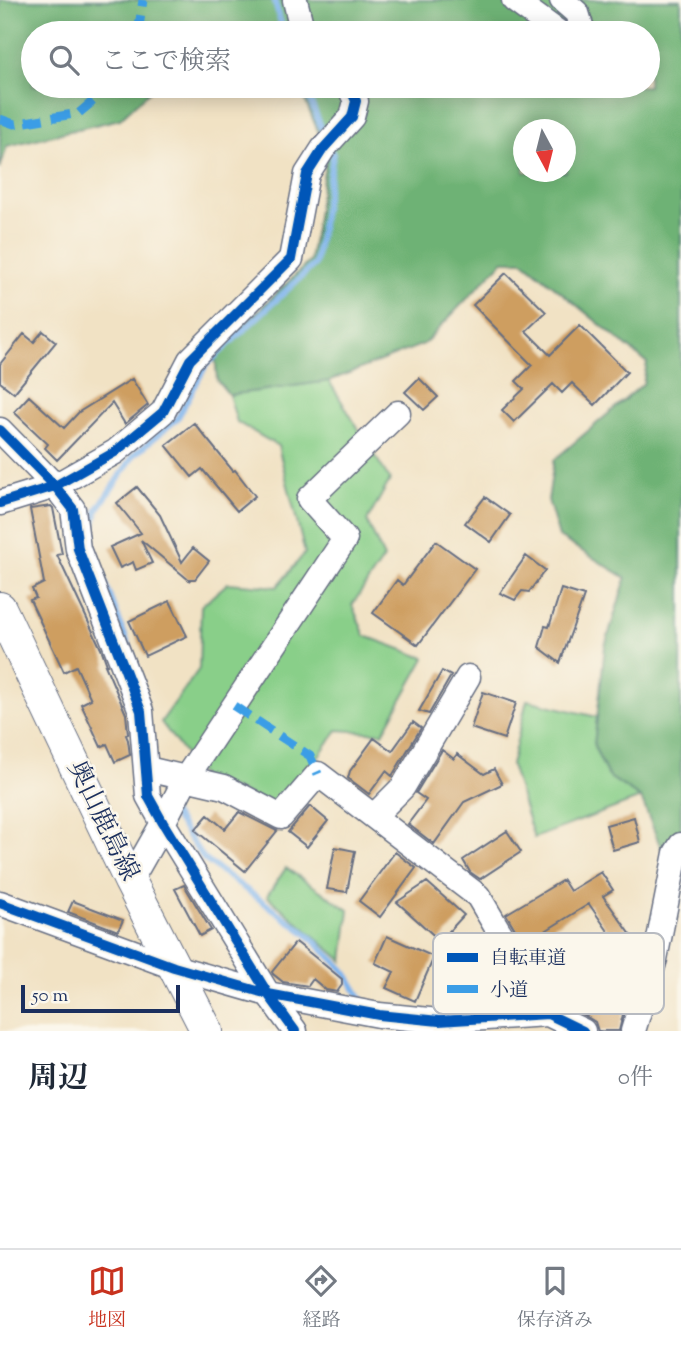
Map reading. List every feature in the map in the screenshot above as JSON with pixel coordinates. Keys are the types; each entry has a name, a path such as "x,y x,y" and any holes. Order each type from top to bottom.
{"main road":[{"name":"奥山鹿島線","path":"0,608 130,881 207,1031"}],"street":[{"path":"295,0 300,21"},
{"path":"514,0 543,21"},
{"path":"562,0 576,13 579,21"},
{"path":"0,503 55,486 115,452 163,412 190,360 291,259 307,174 352,117 356,102 354,98"},
{"path":"295,1031 268,993 168,813 148,796 345,540 309,499 398,413"},
{"path":"0,430 55,486 73,509 78,549 165,773 168,813 130,881"},
{"path":"374,816 403,787 468,677"},
{"path":"165,773 224,787 281,817 318,774 478,895 500,933"},
{"path":"660,933 676,853 681,845"},
{"path":"0,903 174,968 268,993 368,1013 439,1021 548,1014 583,1031"},
{"path":"632,1031 637,1014"}],"green space":[{"path":"0,0 681,0 681,855 661,848 641,798 608,776 594,746 605,646 626,578 559,537 548,500 554,460 643,384 647,363 523,261 503,261 424,344 329,381 229,395 217,380 215,352 310,261 327,152 304,98 660,98 660,21 21,21 21,98 142,98 120,119 7,146 0,169"},
{"path":"329,381 390,480 367,521 384,558 352,605 365,636 425,658 383,733 337,730 282,808 202,777 161,722 199,669 201,606 228,583 277,587 305,553 278,446 237,422 229,395"},
{"path":"527,700 597,717 594,746 608,776 641,798 534,838 511,765"},
{"path":"286,868 349,910 343,961 267,896"}],"building":[{"path":"506,273 546,312 526,331 550,355 580,325 627,372 595,405 572,383 562,393 553,384 514,422 502,410 524,389 516,381 532,365 473,305"},
{"path":"43,331 56,342 14,393 0,382 0,364 24,334 34,342"},
{"path":"419,378 438,397 424,410 405,392"},
{"path":"132,379 148,405 125,424 112,403 57,460 45,448 48,444 14,412 29,396 64,428 79,412"},
{"path":"194,423 255,496 237,511 202,469 192,477 166,445"},
{"path":"137,487 160,515 182,562 193,548 209,561 195,579 189,579 190,581 141,540 152,563 136,570 133,562 120,568 110,547 141,533 117,503"},
{"path":"485,497 510,515 491,542 465,523"},
{"path":"51,506 62,554 57,555 102,651 105,665 126,714 130,755 115,762 107,744 101,747 81,704 91,699 76,666 64,672 30,600 36,598 32,589 44,583 30,509"},
{"path":"436,541 475,569 418,645 373,613 397,580 403,585"},
{"path":"526,556 545,570 529,592 522,591 515,600 500,593"},
{"path":"561,589 584,596 560,663 539,647 545,626 549,627"},
{"path":"170,601 187,636 145,656 129,621"},
{"path":"442,671 451,676 429,714 419,711"},
{"path":"483,692 516,703 504,739 471,728"},
{"path":"413,722 421,728 392,776 386,771 369,794 348,778 350,771 374,738 392,751"},
{"path":"442,750 454,759 457,754 484,774 494,769 502,784 464,802 434,844 408,824 426,800 416,793"},
{"path":"310,806 328,821 307,847 288,832"},
{"path":"239,812 277,831 245,871 195,830 208,815 225,829"},
{"path":"634,817 640,842 613,850 606,825"},
{"path":"507,831 521,852 480,879 470,872 463,860"},
{"path":"335,847 355,851 347,892 327,889"},
{"path":"395,852 416,868 380,917 359,901"},
{"path":"601,872 613,890 603,896 630,933 609,933 589,904 542,933 517,933 506,914 563,880 570,891"},
{"path":"427,882 464,915 447,933 433,935 397,902"},
{"path":"184,885 211,930 200,936 175,889"},
{"path":"73,901 123,920 118,931 68,912"},
{"path":"387,936 433,957 415,1001 386,988 394,972 375,963"},
{"path":"296,942 342,979 342,985 337,992 326,990 313,979 308,986 283,982 273,974"},
{"path":"623,1014 619,1031 598,1031 595,1022 584,1015"}],"waterway":[{"path":"274,0 280,21"},
{"path":"309,98 325,136"},
{"path":"137,668 90,542 97,510 134,455 177,419 206,365 315,264 332,152"},
{"path":"173,814 204,859 307,934 344,970 364,1004"}],"marked path":[{"path":"140,21 143,0"},
{"path":"0,119 14,124 79,113 97,98"},
{"path":"234,706 310,756 318,774"}],"cycle path":[{"path":"0,503 55,486 115,452 163,412 190,360 291,259 307,174 323,149 352,117 355,98"},
{"path":"0,430 55,486 73,509 78,549 141,711 148,796 268,994 295,1031"},
{"path":"0,903 174,967 268,994 379,1015 439,1021 548,1014 583,1031"}]}
